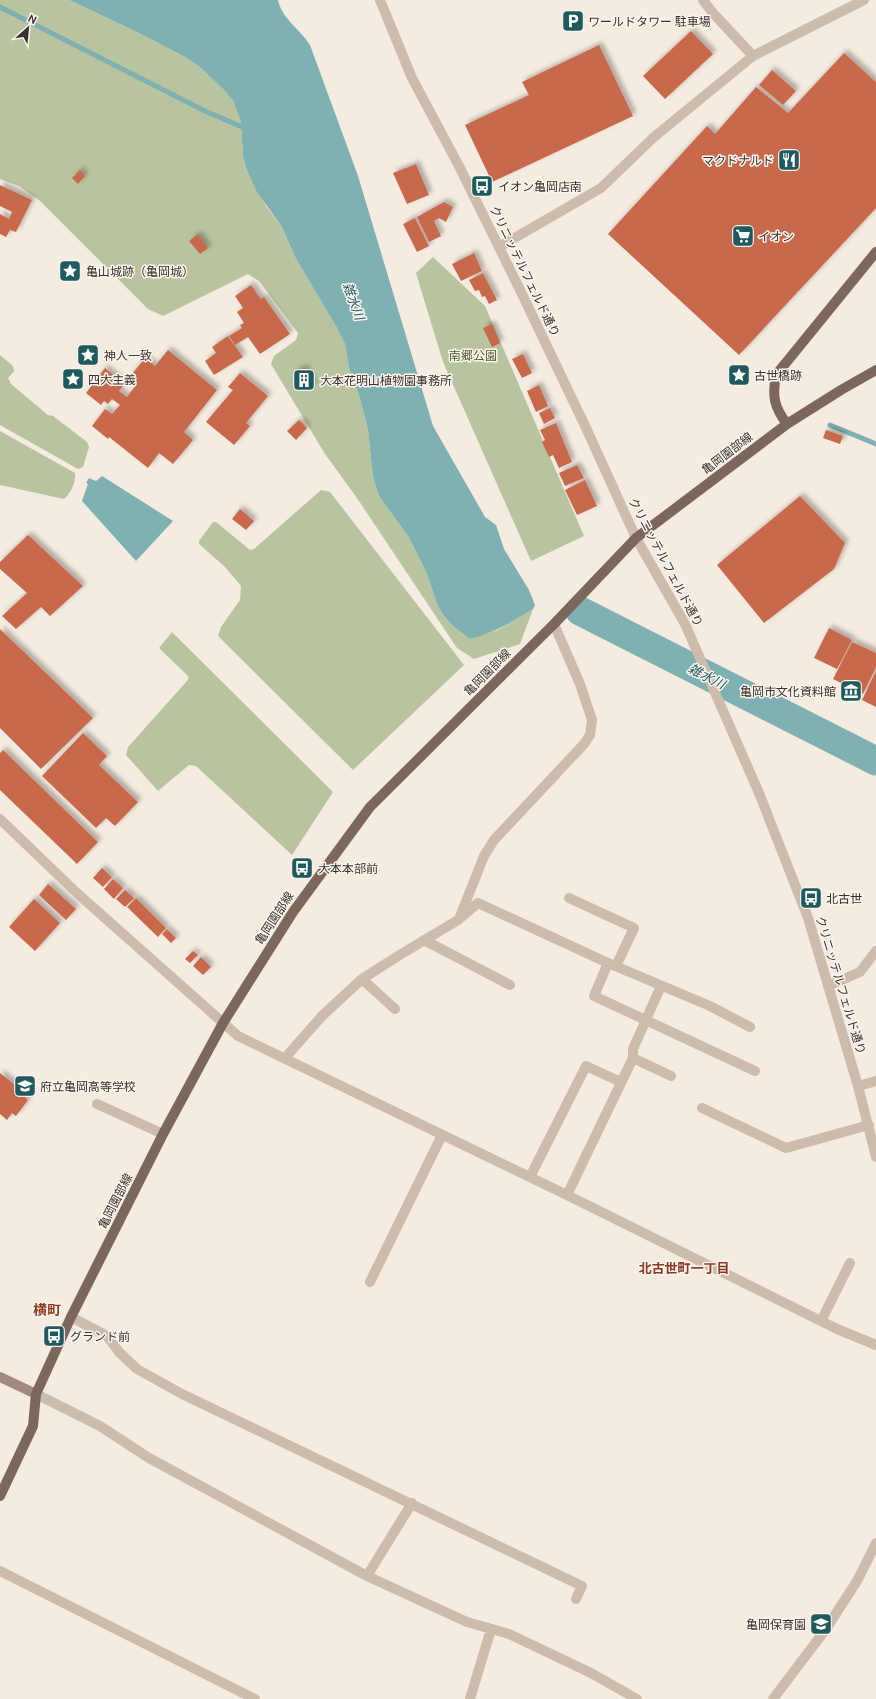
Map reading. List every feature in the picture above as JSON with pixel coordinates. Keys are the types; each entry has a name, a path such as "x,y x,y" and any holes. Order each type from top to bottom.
{"main road":[{"path":"787,424 779,414 774,400 776,375 876,252"},
{"name":"亀岡園部線","path":"0,1496 33,1426 36,1394 71,1317 163,1134 223,1023 292,912 370,807 554,624 636,538 787,424 876,370"},
{"path":"0,1377 36,1394"}],"street":[{"name":"クリニッテルフェルド通り","path":"380,0 412,78 459,166 499,247 636,538 685,624 759,793 808,918 858,1086 876,1157"},
{"path":"703,0 712,12 753,56"},
{"path":"499,247 601,188 654,137 753,56 864,0"},
{"path":"458,920 484,856 494,840 584,744 590,734 592,720 580,684 554,624"},
{"path":"0,819 78,894 238,1036 530,1177 821,1321 876,1345"},
{"path":"569,898 634,928 594,996 755,1071"},
{"path":"285,1058 322,1016 362,980 458,920 478,903 612,965 710,1006 750,1027"},
{"path":"424,940 510,985"},
{"path":"828,986 860,972 876,951"},
{"path":"362,980 395,1009"},
{"path":"566,1195 632,1058 633,1049 661,986"},
{"path":"632,1058 671,1076"},
{"path":"530,1177 586,1066 621,1082"},
{"path":"858,1086 876,1081"},
{"path":"97,1104 163,1134"},
{"path":"702,1108 786,1148 869,1125"},
{"path":"370,1282 442,1135"},
{"path":"821,1321 850,1263"},
{"path":"71,1317 107,1336 119,1352 136,1369 182,1394 412,1503 582,1586 576,1600"},
{"path":"36,1394 100,1426 149,1458 367,1576 467,1622 509,1634 592,1673 637,1699"},
{"path":"367,1576 412,1503"},
{"path":"773,1699 826,1629 857,1581 876,1543"},
{"path":"0,1571 255,1699"},
{"path":"470,1699 491,1629"}],"green space":[{"path":"0,0 69,0 137,32 185,57 200,67 234,102 240,114 243,156 246,168 266,206 282,227 295,257 345,344 349,368 359,395 368,430 373,477 379,496 408,536 427,574 437,604 443,615 454,627 470,639 498,630 533,609 520,644 474,659 457,648 357,498 325,454 271,364 274,356 296,340 298,333 259,281 248,274 163,316 148,309 39,200 19,186 0,179"},
{"name":"南郷公園","path":"433,257 485,306 584,536 531,561 443,362 416,273"},
{"path":"0,355 13,366 14,371 8,378 11,384 48,415 53,416 87,442 89,447 83,467 78,469 0,425"},
{"path":"0,431 75,473 75,480 69,494 64,499 0,485"},
{"path":"321,490 330,492 464,665 353,770 218,636 221,627 240,600 241,586 225,567 199,544 199,541 213,522 216,522 250,550 254,549"},
{"path":"172,632 333,792 292,855 196,766 189,765 158,791 126,755 128,747 189,677 159,648"}],"water":[{"path":"69,0 278,0 283,13 310,45 358,176 433,426 485,517 496,525 504,549 529,590 535,605 533,609 510,623 479,637 470,639 454,627 443,615 437,604 427,574 408,536 379,496 373,477 368,430 359,395 349,368 345,344 295,257 282,227 257,192 246,168 243,156 241,122 234,102 200,67 185,57 137,32"},
{"path":"102,476 173,521 136,561 82,501 88,484 86,483 89,478 96,481"}],"building":[{"path":"691,31 713,54 665,99 643,76"},
{"path":"599,45 633,116 492,182 465,125 529,95 522,82"},
{"name":"イオン","path":"844,53 876,82 876,208 739,355 608,234 707,126 715,134 756,87 788,113"},
{"path":"772,70 796,91 783,105 759,85"},
{"path":"416,164 429,195 407,204 393,173"},
{"path":"80,170 85,176 78,184 72,178"},
{"path":"0,185 32,200 16,232 10,230 6,237 0,234 0,214 9,219 12,212 0,206"},
{"path":"444,202 453,207 446,222 439,218 434,221 441,236 429,242 417,217"},
{"path":"415,218 429,246 417,252 403,224"},
{"path":"198,234 208,248 200,254 189,241"},
{"path":"474,253 482,271 461,281 452,264"},
{"path":"483,273 497,300 489,304 485,296 482,297 479,290 475,291 469,280"},
{"path":"251,285 261,299 264,297 290,334 260,354 248,337 235,345 229,336 242,328 240,325 244,323 237,312 243,308 235,296"},
{"path":"492,324 500,343 492,347 483,328"},
{"path":"228,336 243,357 214,375 205,361 216,353 212,347"},
{"path":"168,350 217,390 184,432 193,440 173,464 159,453 148,468 109,437 108,439 92,426 105,409 112,414 120,405 112,399 108,404 104,401 101,405 86,393 105,368 124,384 119,391 127,397 136,385 128,379 145,358 155,366"},
{"path":"523,354 532,373 522,378 512,359"},
{"name":"大本花明山植物園事務所","path":"305,368 313,387 302,391 294,372"},
{"path":"240,373 268,396 246,423 250,426 234,445 206,422 233,390 228,387"},
{"path":"539,385 548,406 536,412 527,391"},
{"path":"550,408 555,418 544,424 539,413"},
{"path":"299,420 307,428 296,440 287,431"},
{"path":"556,423 572,462 559,468 553,455 549,457 542,442 545,440 540,430"},
{"path":"826,430 843,436 840,444 823,438"},
{"path":"577,465 584,478 565,486 559,473"},
{"path":"585,480 597,506 577,515 565,490"},
{"path":"800,496 845,543 834,569 764,623 717,565"},
{"path":"240,509 254,521 246,530 232,519"},
{"path":"28,535 83,586 50,616 41,607 16,629 2,616 27,593 0,569 0,562"},
{"path":"829,628 852,640 837,669 814,658"},
{"path":"0,629 93,718 41,769 0,728"},
{"path":"852,642 876,653 876,667 863,694 833,679"},
{"path":"876,671 876,707 862,700"},
{"path":"83,733 107,756 99,765 138,802 115,826 106,818 96,828 42,776"},
{"path":"3,750 98,842 77,864 0,790 0,753"},
{"path":"102,868 112,877 103,887 93,878"},
{"path":"113,879 123,888 114,899 104,889"},
{"path":"48,884 76,909 66,920 39,895"},
{"path":"125,890 134,898 125,907 116,899"},
{"path":"136,898 166,928 158,937 127,907"},
{"path":"34,899 60,923 35,951 9,927"},
{"path":"167,929 176,938 171,943 162,934"},
{"path":"193,951 198,955 190,963 185,959"},
{"path":"201,957 211,967 203,975 193,966"},
{"path":"0,1073 28,1095 25,1097 28,1100 16,1116 12,1113 7,1120 0,1114"}],"waterway":[{"path":"0,7 205,111 242,127"},
{"path":"830,425 876,444"},
{"name":"雑水川","path":"580,611 876,761"}],"place":[{"name":"ワールドタワー 駐車場","path":"573,21"},
{"name":"マクドナルド","path":"789,160"},
{"name":"イオン亀岡店南","path":"482,186"},
{"name":"イオン","path":"743,236"},
{"name":"亀山城跡（亀岡城）","path":"70,271"},
{"name":"神人一致","path":"88,355"},
{"name":"古世橋跡","path":"739,375"},
{"name":"四大主義","path":"73,379"},
{"name":"大本花明山植物園事務所","path":"304,380"},
{"name":"亀岡市文化資料館","path":"851,691"},
{"name":"大本本部前","path":"302,868"},
{"name":"北古世","path":"811,898"},
{"name":"府立亀岡高等学校","path":"25,1086"},
{"name":"グランド前","path":"54,1336"},
{"name":"亀岡保育園","path":"821,1624"}],"district":[{"name":"北古世町一丁目","path":"684,1268"},
{"name":"横町","path":"47,1310"}]}
